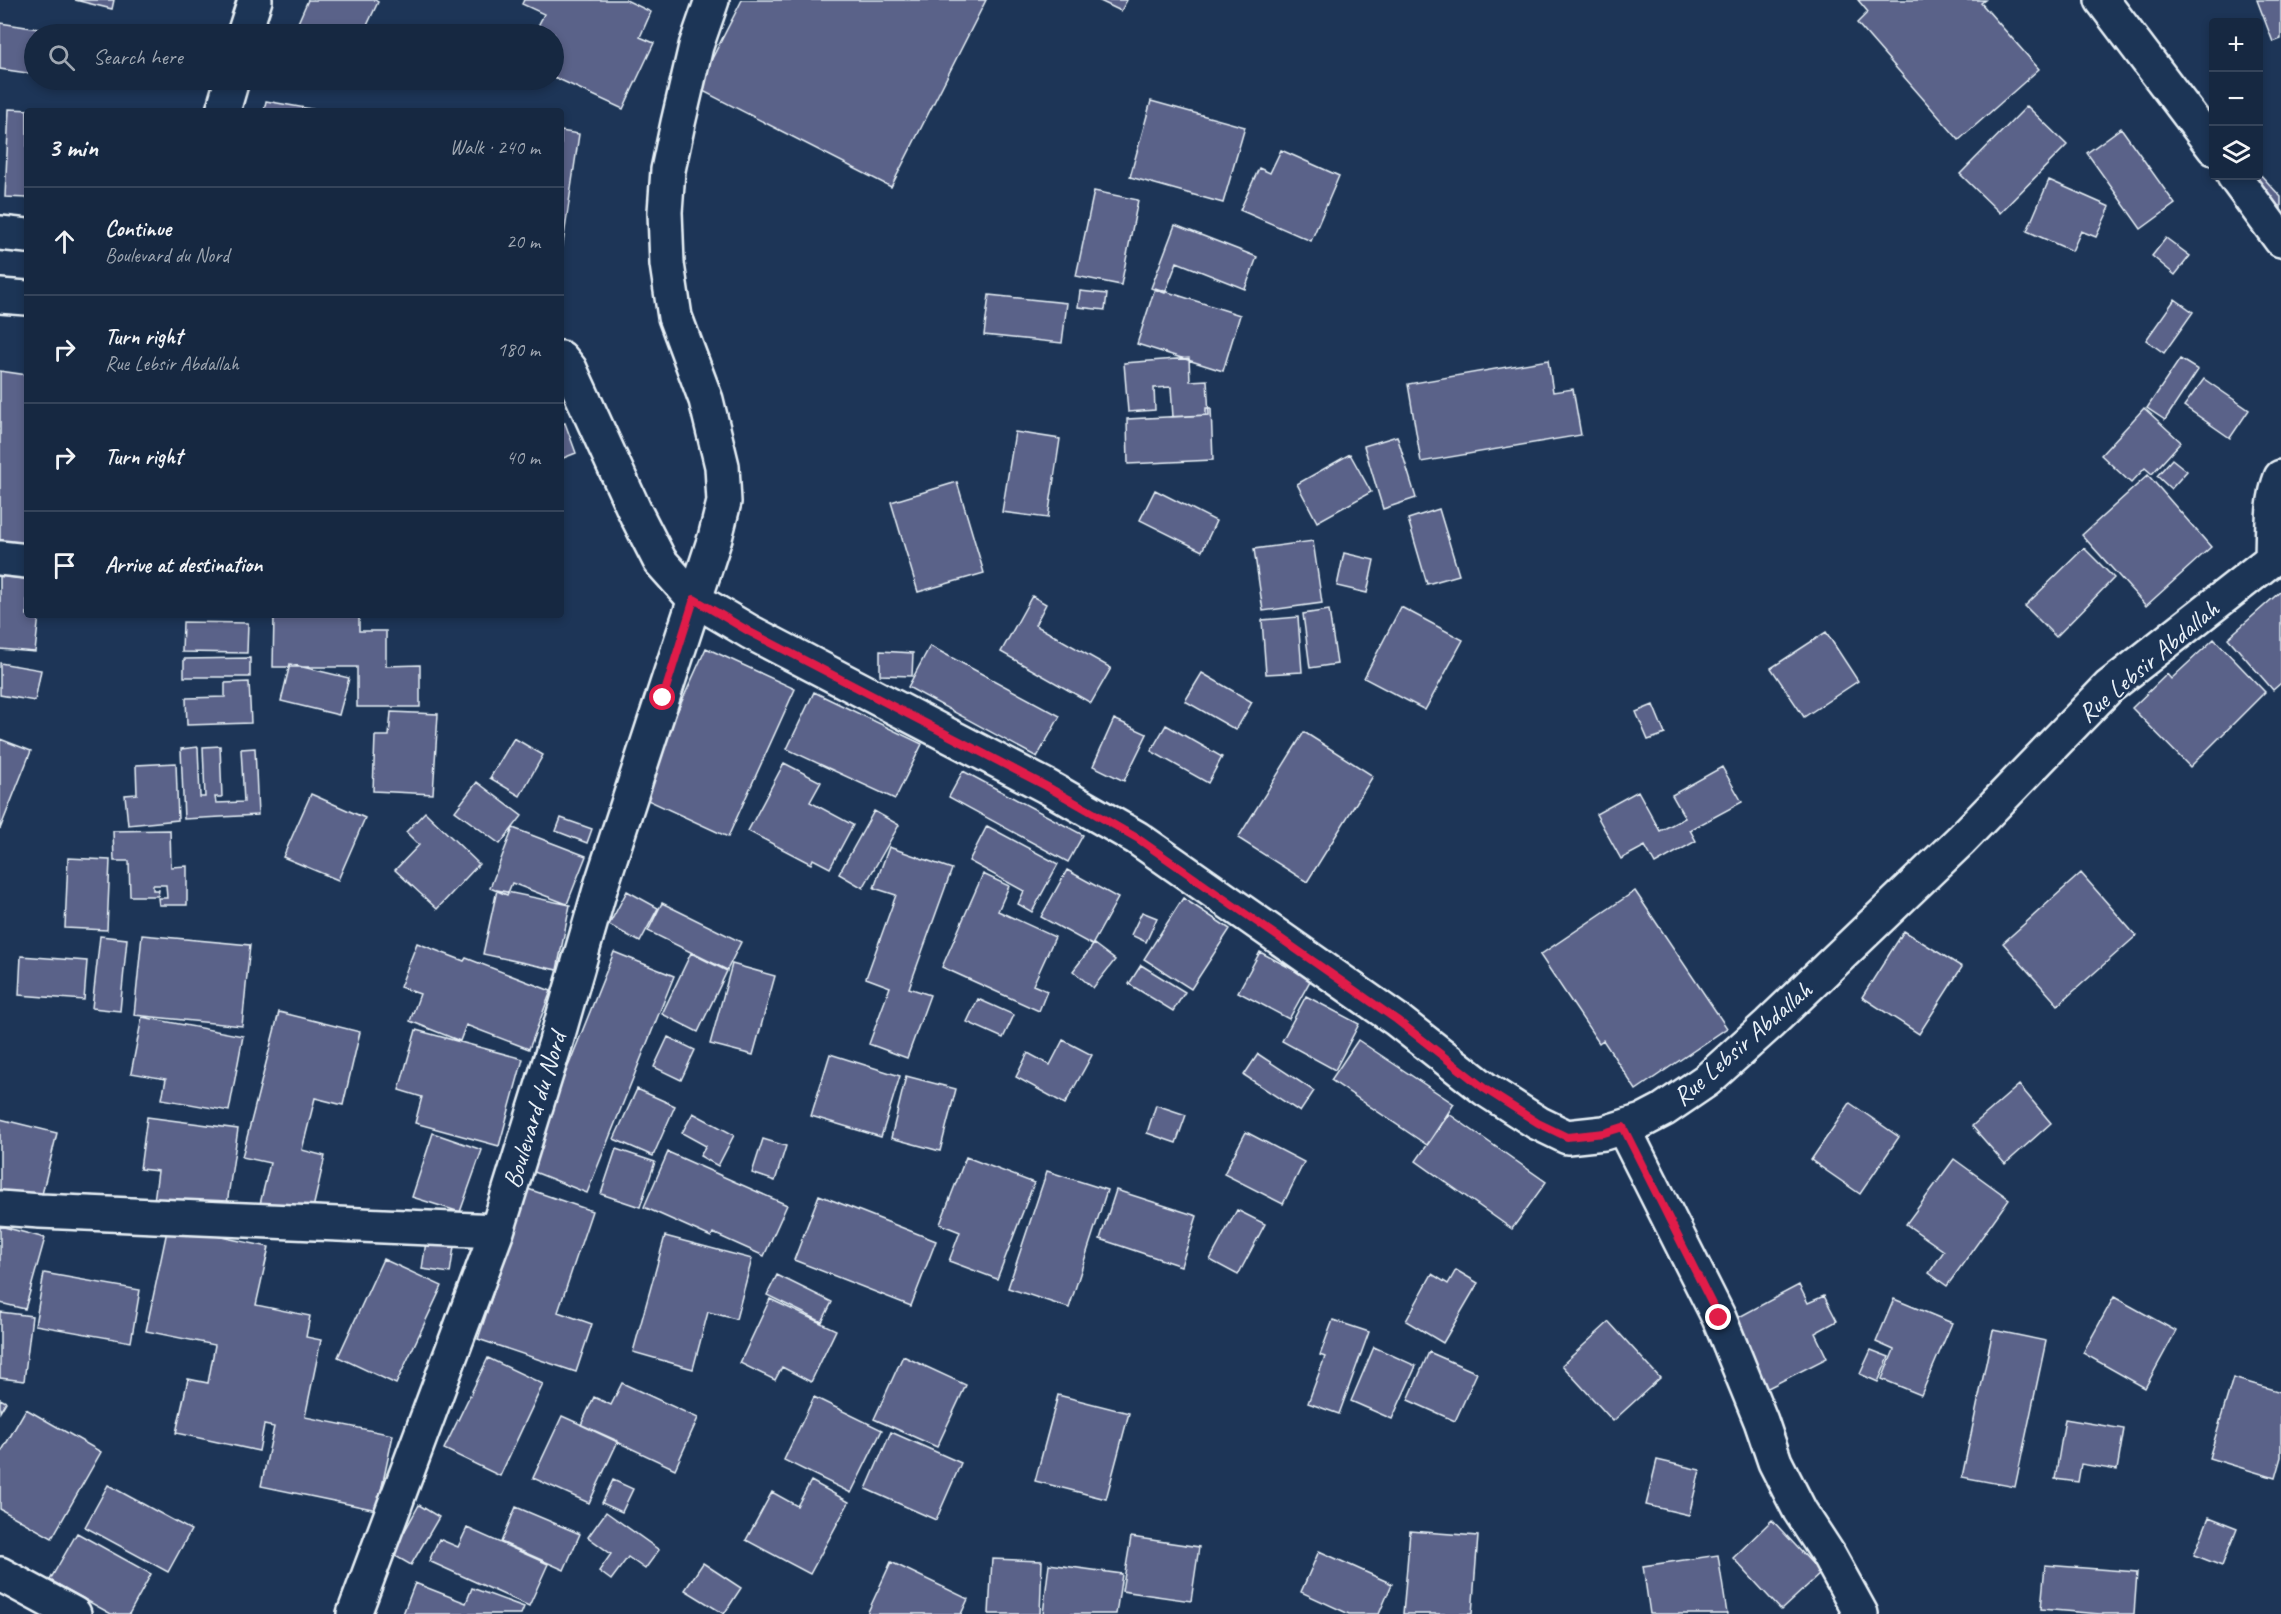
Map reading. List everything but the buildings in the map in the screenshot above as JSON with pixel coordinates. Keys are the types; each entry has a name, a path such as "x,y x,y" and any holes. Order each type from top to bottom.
{"street":[{"path":"247,24 255,0"},
{"name":"Boulevard du Nord","path":"354,1614 497,1231 601,886 715,538 724,502 722,466 706,400 675,317 667,264 665,212 668,170 678,123 696,46 712,0"},
{"path":"2102,0 2209,141"},
{"path":"224,108 229,90"},
{"path":"2237,180 2281,240"},
{"path":"0,233 24,236"},
{"path":"0,296 24,298"},
{"name":"Rue Lebsir Abdallah","path":"564,362 570,369 660,561 694,599 750,632 1036,780 1137,838 1397,1020 1485,1089 1538,1123 1567,1137 1604,1133 1642,1121 1663,1110 1707,1080 1769,1024 1961,840 2109,687 2277,556"},
{"path":"2277,556 2273,516 2276,490 2281,477"},
{"path":"0,558 24,561"},
{"path":"1623,1127 1719,1318 1761,1421 1775,1462 1800,1511 1828,1554 1861,1614"},
{"path":"0,1208 497,1231"},
{"path":"0,1574 74,1614"}],"route":[{"path":"663,698 694,599 750,632 1046,786 1137,838 1397,1020 1485,1089 1538,1123 1567,1137 1604,1133 1623,1127 1719,1318"}]}
